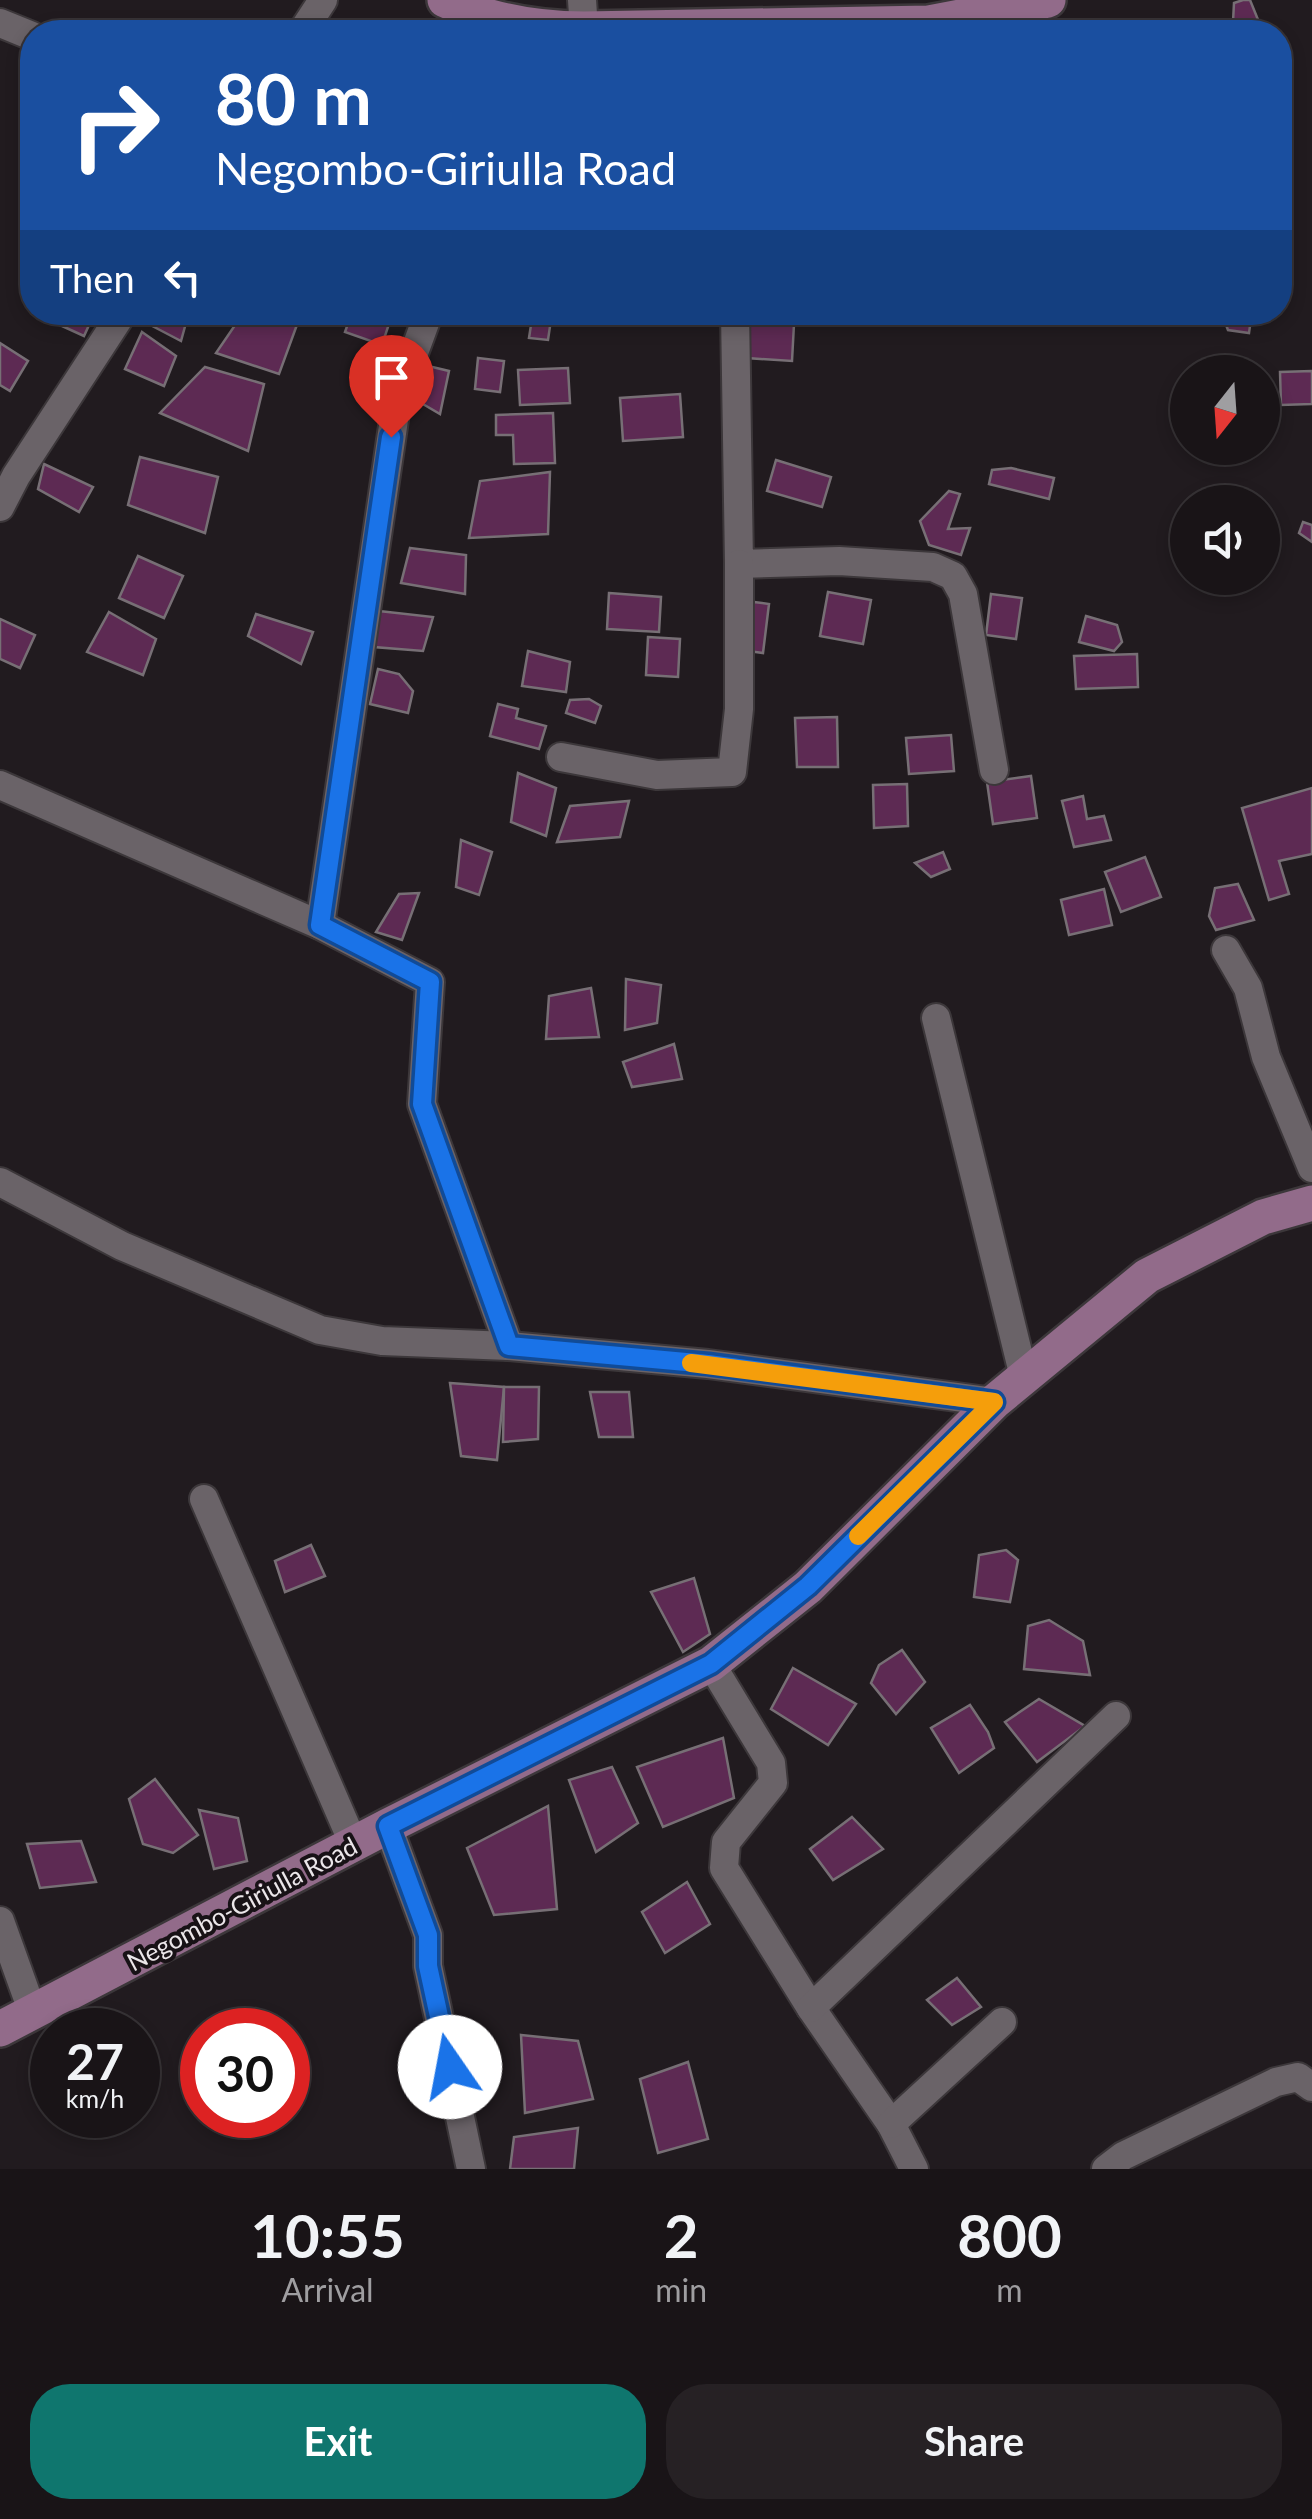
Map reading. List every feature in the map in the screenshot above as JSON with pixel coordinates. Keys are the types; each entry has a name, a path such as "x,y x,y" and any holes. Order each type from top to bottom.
{"main road":[{"path":"445,0 500,20"},
{"path":"945,20 1048,0"},
{"path":"583,14 733,20"},
{"name":"Negombo-Giriulla Road","path":"40,2008 388,1826 711,1664 808,1586 994,1402 1147,1276 1263,1218 1312,1203"},
{"name":"Negombo-Giriulla Road","path":"0,2030 30,2013"}],"street":[{"path":"0,507 8,472 113,325"},
{"path":"320,925 397,399 424,325"},
{"path":"561,757 657,775 732,772 738,708 735,325"},
{"path":"738,564 839,561 933,566 953,576 963,594 994,770"},
{"path":"0,785 320,925 430,982 422,1104 509,1346"},
{"path":"1226,950 1248,988 1266,1057 1312,1168"},
{"path":"936,1018 1024,1377"},
{"path":"0,1182 122,1246 320,1330 382,1341 509,1346 708,1364 994,1402"},
{"path":"204,1499 354,1845"},
{"path":"711,1664 772,1762 773,1783 726,1842 724,1868 811,2008 891,2124 914,2169"},
{"path":"811,2008 1116,1716"},
{"path":"388,1826 428,1935 428,1966 471,2169"},
{"path":"0,1921 31,2008"},
{"path":"891,2124 1002,2022"},
{"path":"1106,2169 1123,2156 1276,2082 1298,2077 1312,2086"}],"building":[{"path":"1250,0 1258,20 1233,20 1234,3"},
{"path":"60,325 89,325 84,336"},
{"path":"150,325 185,325 181,341"},
{"path":"235,325 297,325 279,374 216,353"},
{"path":"347,325 389,325 382,345 345,332"},
{"path":"531,325 550,325 548,340 529,338"},
{"path":"750,325 794,325 792,361 747,358"},
{"path":"1226,325 1250,325 1249,333 1228,330"},
{"path":"142,332 176,356 164,386 125,369"},
{"path":"0,343 28,361 10,391 0,385"},
{"path":"478,358 504,361 500,392 475,389"},
{"path":"424,365 449,371 440,414 416,400"},
{"path":"205,367 264,384 248,451 160,413"},
{"path":"568,368 570,403 520,405 518,370"},
{"path":"1312,371 1312,404 1281,405 1280,372"},
{"path":"680,394 683,437 623,441 620,398"},
{"path":"553,413 555,463 514,464 513,435 496,435 496,415"},
{"path":"140,457 218,477 205,533 128,505"},
{"path":"776,460 831,477 822,507 767,491"},
{"path":"44,464 93,487 79,512 38,489"},
{"path":"1011,468 1054,478 1049,499 989,484 992,470"},
{"path":"550,472 548,534 469,538 480,481"},
{"path":"949,491 960,494 948,529 970,528 961,555 929,545 920,521"},
{"path":"1303,522 1312,525 1312,542 1299,533"},
{"path":"410,548 466,555 465,594 401,583"},
{"path":"138,556 183,576 164,618 119,598"},
{"path":"828,592 871,600 863,644 820,636"},
{"path":"609,593 661,597 659,632 607,629"},
{"path":"991,594 1022,598 1016,639 986,635"},
{"path":"754,602 769,604 763,653 748,651"},
{"path":"379,611 433,617 423,651 374,647"},
{"path":"109,612 156,639 143,675 87,652"},
{"path":"256,614 313,632 301,664 248,636"},
{"path":"1086,616 1117,625 1122,642 1114,651 1079,642"},
{"path":"0,619 35,635 20,668 0,659"},
{"path":"648,637 680,639 678,677 646,675"},
{"path":"528,651 570,662 566,692 522,686"},
{"path":"1137,654 1138,687 1076,689 1074,656"},
{"path":"378,669 399,674 413,691 408,713 370,704"},
{"path":"589,699 601,706 595,723 566,713 570,700"},
{"path":"498,704 518,709 516,718 546,726 539,749 490,736"},
{"path":"837,717 838,767 797,767 795,718"},
{"path":"951,735 954,771 909,774 906,738"},
{"path":"518,773 556,788 546,836 511,822"},
{"path":"1031,776 1037,818 993,824 987,782"},
{"path":"907,784 908,826 874,828 873,785"},
{"path":"1312,788 1312,854 1279,861 1289,894 1269,900 1242,808"},
{"path":"1083,796 1087,819 1104,816 1111,840 1074,847 1062,801"},
{"path":"629,801 620,837 557,842 570,806"},
{"path":"461,840 492,852 479,895 456,887"},
{"path":"943,852 950,869 931,877 915,863"},
{"path":"1145,857 1161,897 1121,912 1105,872"},
{"path":"1238,884 1254,920 1216,930 1209,916 1215,888"},
{"path":"1104,889 1112,925 1069,935 1061,900"},
{"path":"419,893 402,940 376,932 399,894"},
{"path":"626,979 661,985 657,1023 625,1030"},
{"path":"591,988 599,1037 546,1039 549,996"},
{"path":"674,1044 682,1079 632,1087 623,1062"},
{"path":"450,1383 504,1387 497,1460 461,1456"},
{"path":"504,1387 539,1387 538,1439 503,1442"},
{"path":"590,1392 629,1392 633,1437 599,1437"},
{"path":"311,1545 325,1576 285,1592 275,1561"},
{"path":"1006,1550 1018,1560 1010,1602 974,1597 979,1555"},
{"path":"694,1578 710,1634 683,1652 651,1592"},
{"path":"1049,1620 1083,1641 1090,1675 1024,1669 1028,1626"},
{"path":"902,1650 925,1682 896,1714 871,1683 879,1665"},
{"path":"793,1668 856,1704 828,1745 771,1709"},
{"path":"1039,1699 1085,1726 1037,1762 1005,1722"},
{"path":"970,1705 994,1748 959,1773 931,1728"},
{"path":"723,1738 734,1798 663,1827 637,1767"},
{"path":"612,1767 638,1823 596,1852 569,1780"},
{"path":"155,1779 198,1835 173,1853 143,1844 129,1799"},
{"path":"548,1806 557,1909 494,1915 467,1848"},
{"path":"199,1810 238,1818 247,1861 214,1869"},
{"path":"852,1817 883,1849 833,1880 810,1849"},
{"path":"81,1841 96,1882 40,1888 27,1844"},
{"path":"687,1882 710,1924 665,1953 642,1912"},
{"path":"957,1978 981,2007 952,2025 927,2000"},
{"path":"521,2035 578,2041 593,2099 525,2113"},
{"path":"688,2062 708,2139 658,2153 640,2079"},
{"path":"578,2128 574,2169 510,2169 514,2137"}],"slow traffic":[{"path":"691,1363 994,1402 858,1536"}],"route":[{"path":"391,437 320,925 430,982 422,1104 509,1346 708,1364 994,1402 808,1586 711,1664 388,1826 428,1935 428,1966 450,2067"}]}
